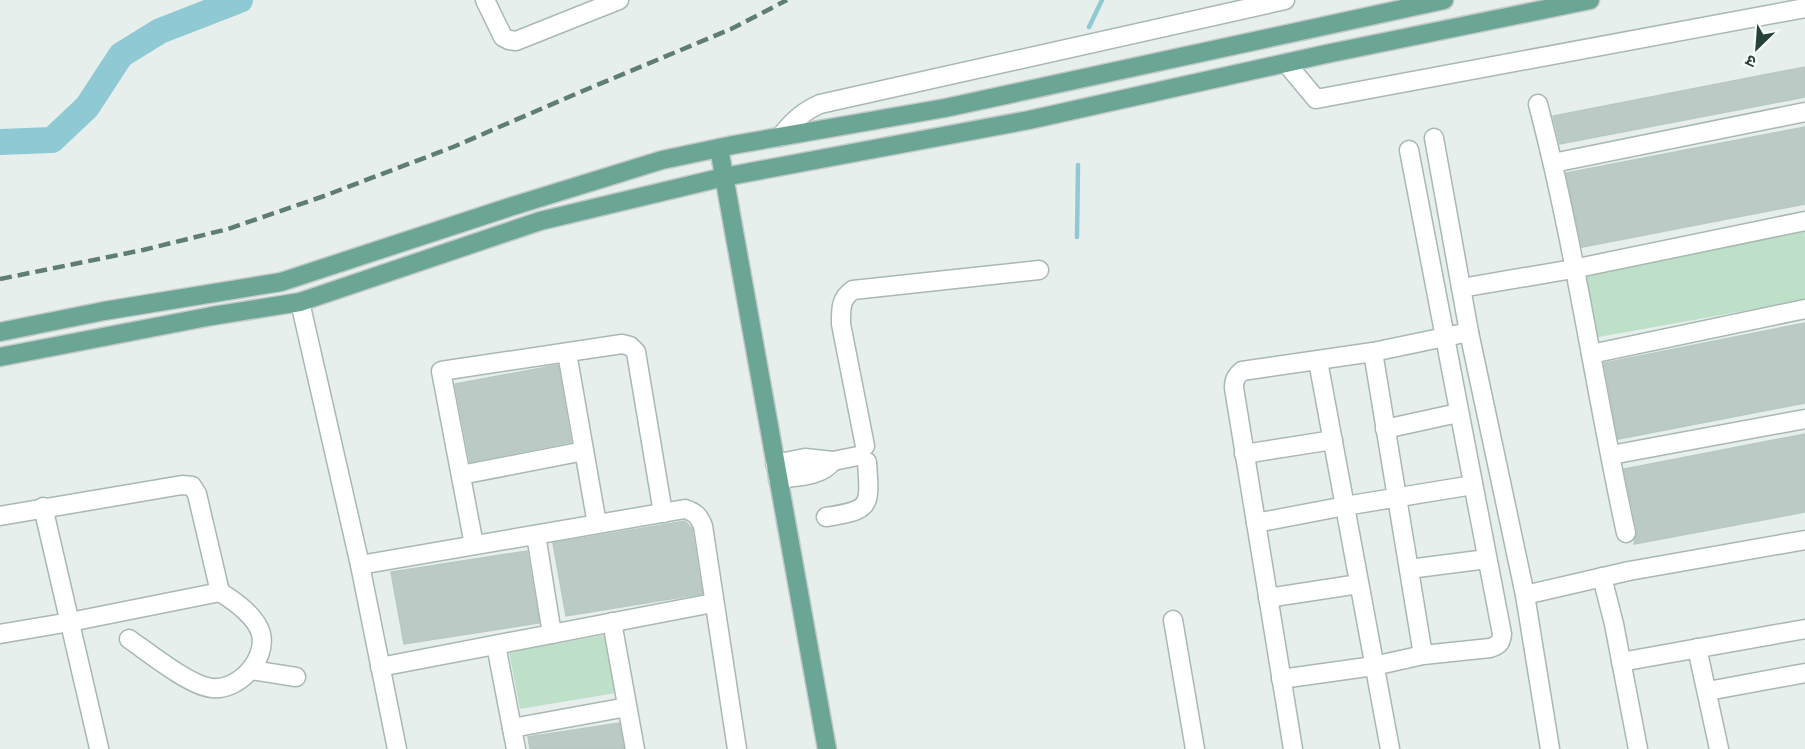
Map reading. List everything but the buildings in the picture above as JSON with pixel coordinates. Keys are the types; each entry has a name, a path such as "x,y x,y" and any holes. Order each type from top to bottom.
{"main road":[{"path":"0,332 104,311 281,282 536,198 662,160 945,108 1444,0"},
{"path":"0,357 212,316 300,302 540,221 724,177 1029,120 1286,63 1590,0"},
{"path":"719,148 827,749"}],"street":[{"path":"485,0 503,37 516,41 619,0"},
{"path":"780,137 801,114 820,104 1285,0"},
{"path":"1286,63 1316,99 1805,8"},
{"path":"1538,104 1553,163 1626,533"},
{"path":"1553,163 1805,112"},
{"path":"1434,138 1469,332 1526,595 1551,749"},
{"path":"1281,679 1498,645 1501,641 1502,634 1443,337 1409,150"},
{"path":"1461,288 1573,269 1805,221"},
{"path":"826,517 852,513 861,509 869,496 841,324 841,303 845,296 853,290 1039,270"},
{"path":"300,302 360,565 397,749"},
{"path":"1591,354 1805,309"},
{"path":"1293,749 1234,388 1237,376 1242,371 1373,352 1469,332"},
{"path":"474,545 441,371 622,344 630,346 636,352 663,513"},
{"path":"1373,352 1423,655"},
{"path":"567,353 597,524"},
{"path":"1318,361 1390,749"},
{"path":"1385,429 1458,413"},
{"path":"1611,455 1805,419"},
{"path":"1244,454 1333,440"},
{"path":"461,475 584,451"},
{"path":"776,471 805,458 833,461 863,455"},
{"path":"0,516 182,485 192,486 197,494 220,592"},
{"path":"1256,523 1473,485"},
{"path":"43,507 99,748"},
{"path":"360,565 685,509 699,516 703,526 737,749"},
{"path":"536,535 552,634"},
{"path":"1526,595 1602,577 1805,540"},
{"path":"1408,569 1487,560"},
{"path":"1602,577 1638,749"},
{"path":"1268,598 1359,584"},
{"path":"0,634 220,592 236,602 261,632 261,648 251,670 232,684 214,689 198,685 129,639"},
{"path":"380,667 713,603"},
{"path":"1173,620 1195,749"},
{"path":"612,622 635,749"},
{"path":"1621,662 1805,629"},
{"path":"496,645 516,749"},
{"path":"1697,648 1719,749"},
{"path":"251,670 296,677"},
{"path":"1708,692 1805,673"},
{"path":"512,728 627,706"}],"green space":[{"path":"1805,231 1805,300 1593,338 1580,273"},
{"path":"605,635 616,693 520,709 509,652"}],"waterway":[{"path":"0,142 52,140 87,107 121,55 160,31 240,0"},
{"path":"1089,27 1102,0"},
{"path":"1077,237 1078,165"}],"railway":[{"path":"0,279 143,250 228,229 324,196 453,147 731,29 787,0"}]}
